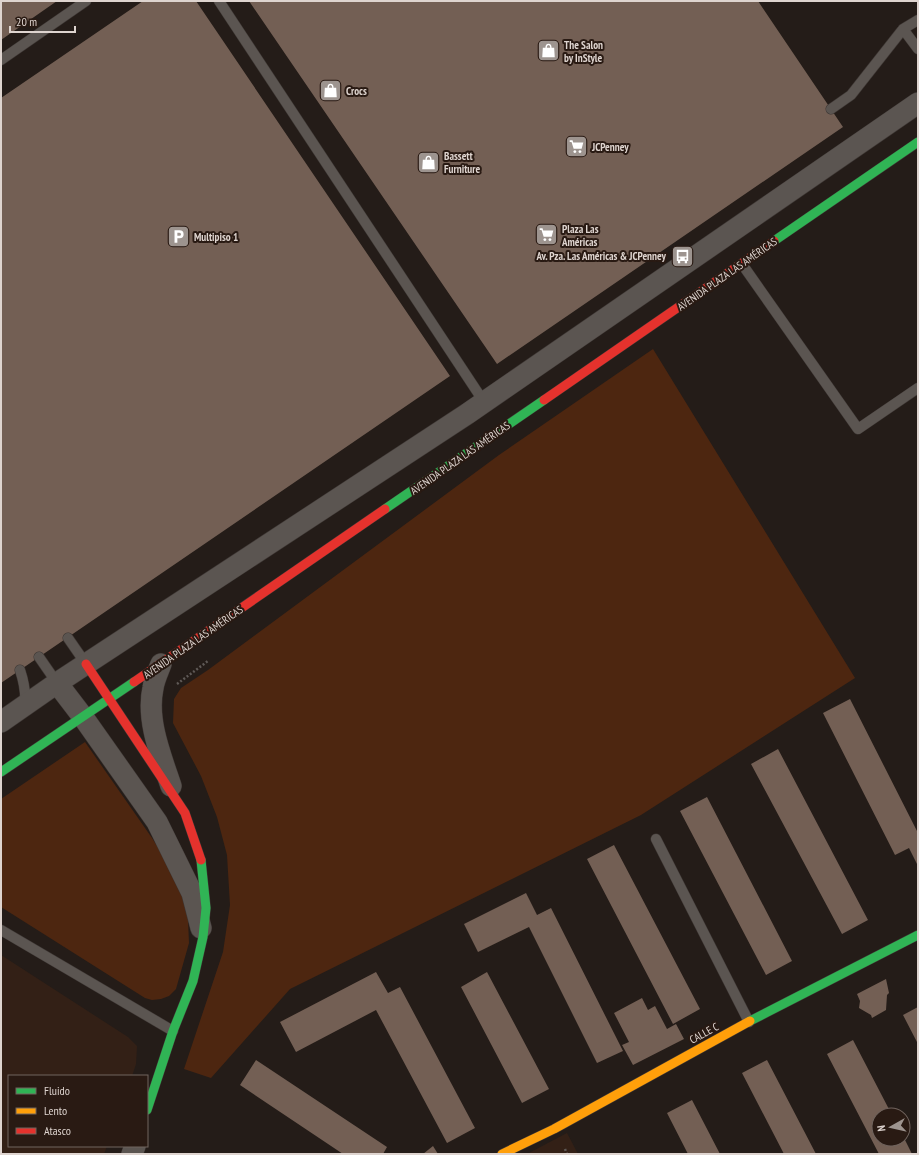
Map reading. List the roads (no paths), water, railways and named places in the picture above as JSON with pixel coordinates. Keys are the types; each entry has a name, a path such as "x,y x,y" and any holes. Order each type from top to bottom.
{"street":[{"path":"1,722 57,683 484,402 918,103"},
{"name":"AVENIDA PLAZA LAS AMÉRICAS","path":"1,772 161,664 918,142"},
{"path":"86,664 185,813 201,859 206,908 203,937 193,980 173,1031 148,1107"},
{"path":"161,664 153,687 151,703 152,716 159,751 176,800"},
{"path":"57,683 83,717 157,822 192,893 203,937"},
{"name":"CALLE C","path":"502,1154 554,1129 749,1022 918,935"}],"lane":[{"path":"1,60 86,1"},
{"path":"219,1 484,402"},
{"path":"831,109 851,95 903,29 918,20"},
{"path":"903,29 918,49"},
{"path":"742,264 858,429 918,388"},
{"path":"68,638 86,664"},
{"path":"39,657 57,683"},
{"path":"20,670 24,682 26,698 25,705"},
{"path":"656,839 749,1022"},
{"path":"1,930 173,1031"}],"place":[{"name":"The Salon by InStyle","path":"549,51"},
{"name":"Crocs","path":"331,91"},
{"name":"JCPenney","path":"576,147"},
{"name":"Bassett Furniture","path":"429,162"},
{"name":"Plaza Las Américas","path":"547,235"},
{"name":"Multipiso 1","path":"178,237"},
{"name":"Av. Pza. Las Américas & JCPenney","path":"682,256"}]}
